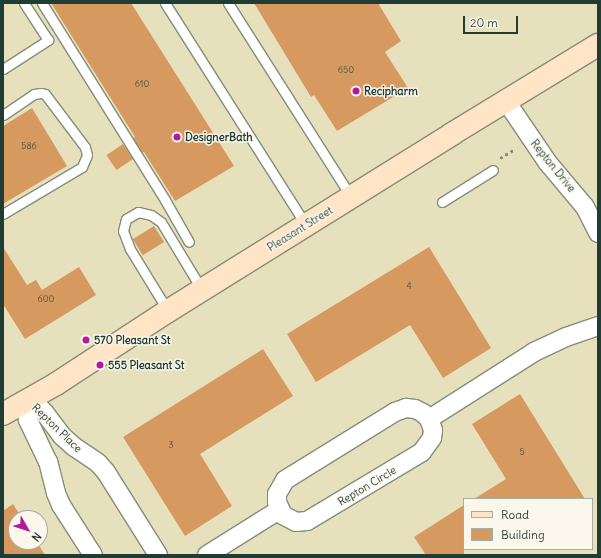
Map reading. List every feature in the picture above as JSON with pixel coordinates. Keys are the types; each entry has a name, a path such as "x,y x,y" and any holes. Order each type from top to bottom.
{"street":[{"name":"Pleasant Street","path":"3,414 56,384 168,311 506,101 598,46"},
{"name":"Repton Drive","path":"506,101 548,163 585,206 598,233"},
{"path":"207,555 279,510 277,494 285,480 395,412 406,408 415,409 423,413 429,419 534,352 566,337 598,326"},
{"name":"Repton Place","path":"93,555 61,504 56,493 48,462 28,420 27,400 37,405 62,436 73,446 98,463 106,472 158,555"},
{"name":"Repton Circle","path":"279,510 289,520 296,522 307,521 314,518 422,452 432,438 433,430 429,419"}],"lane":[{"path":"3,69 48,40 24,3"},
{"path":"42,3 166,200 189,242"},
{"path":"165,3 306,225"},
{"path":"228,3 351,197"},
{"path":"3,115 34,94 45,94 85,147 87,155 86,162 82,167 3,214"},
{"path":"442,202 493,170"},
{"path":"168,311 130,249 123,231 126,219 138,212 151,214 161,222 202,290"}],"building":[{"path":"51,3 131,3 234,166 175,201 144,152 142,153 133,138 135,137"},
{"path":"254,3 378,3 401,41 385,52 408,88 337,131 314,95 311,97"},
{"path":"32,108 67,166 3,204 3,126"},
{"path":"123,144 133,159 116,170 106,155"},
{"path":"154,226 164,242 143,255 133,239"},
{"path":"3,247 27,285 36,280 42,290 79,267 96,295 25,339 3,304"},
{"path":"429,247 491,348 443,378 410,325 316,382 287,334"},
{"path":"263,349 293,396 200,454 232,506 185,536 123,437"},
{"path":"520,394 584,498 476,498 506,479 472,424"},
{"path":"13,504 17,510 8,510 8,550 42,550 45,555 3,555 3,511"},
{"path":"463,506 464,555 426,555 414,537"}],"place":[{"name":"Recipharm","path":"356,91"},
{"name":"DesignerBath","path":"177,137"},
{"name":"570 Pleasant St","path":"86,340"},
{"name":"555 Pleasant St","path":"100,365"}]}
